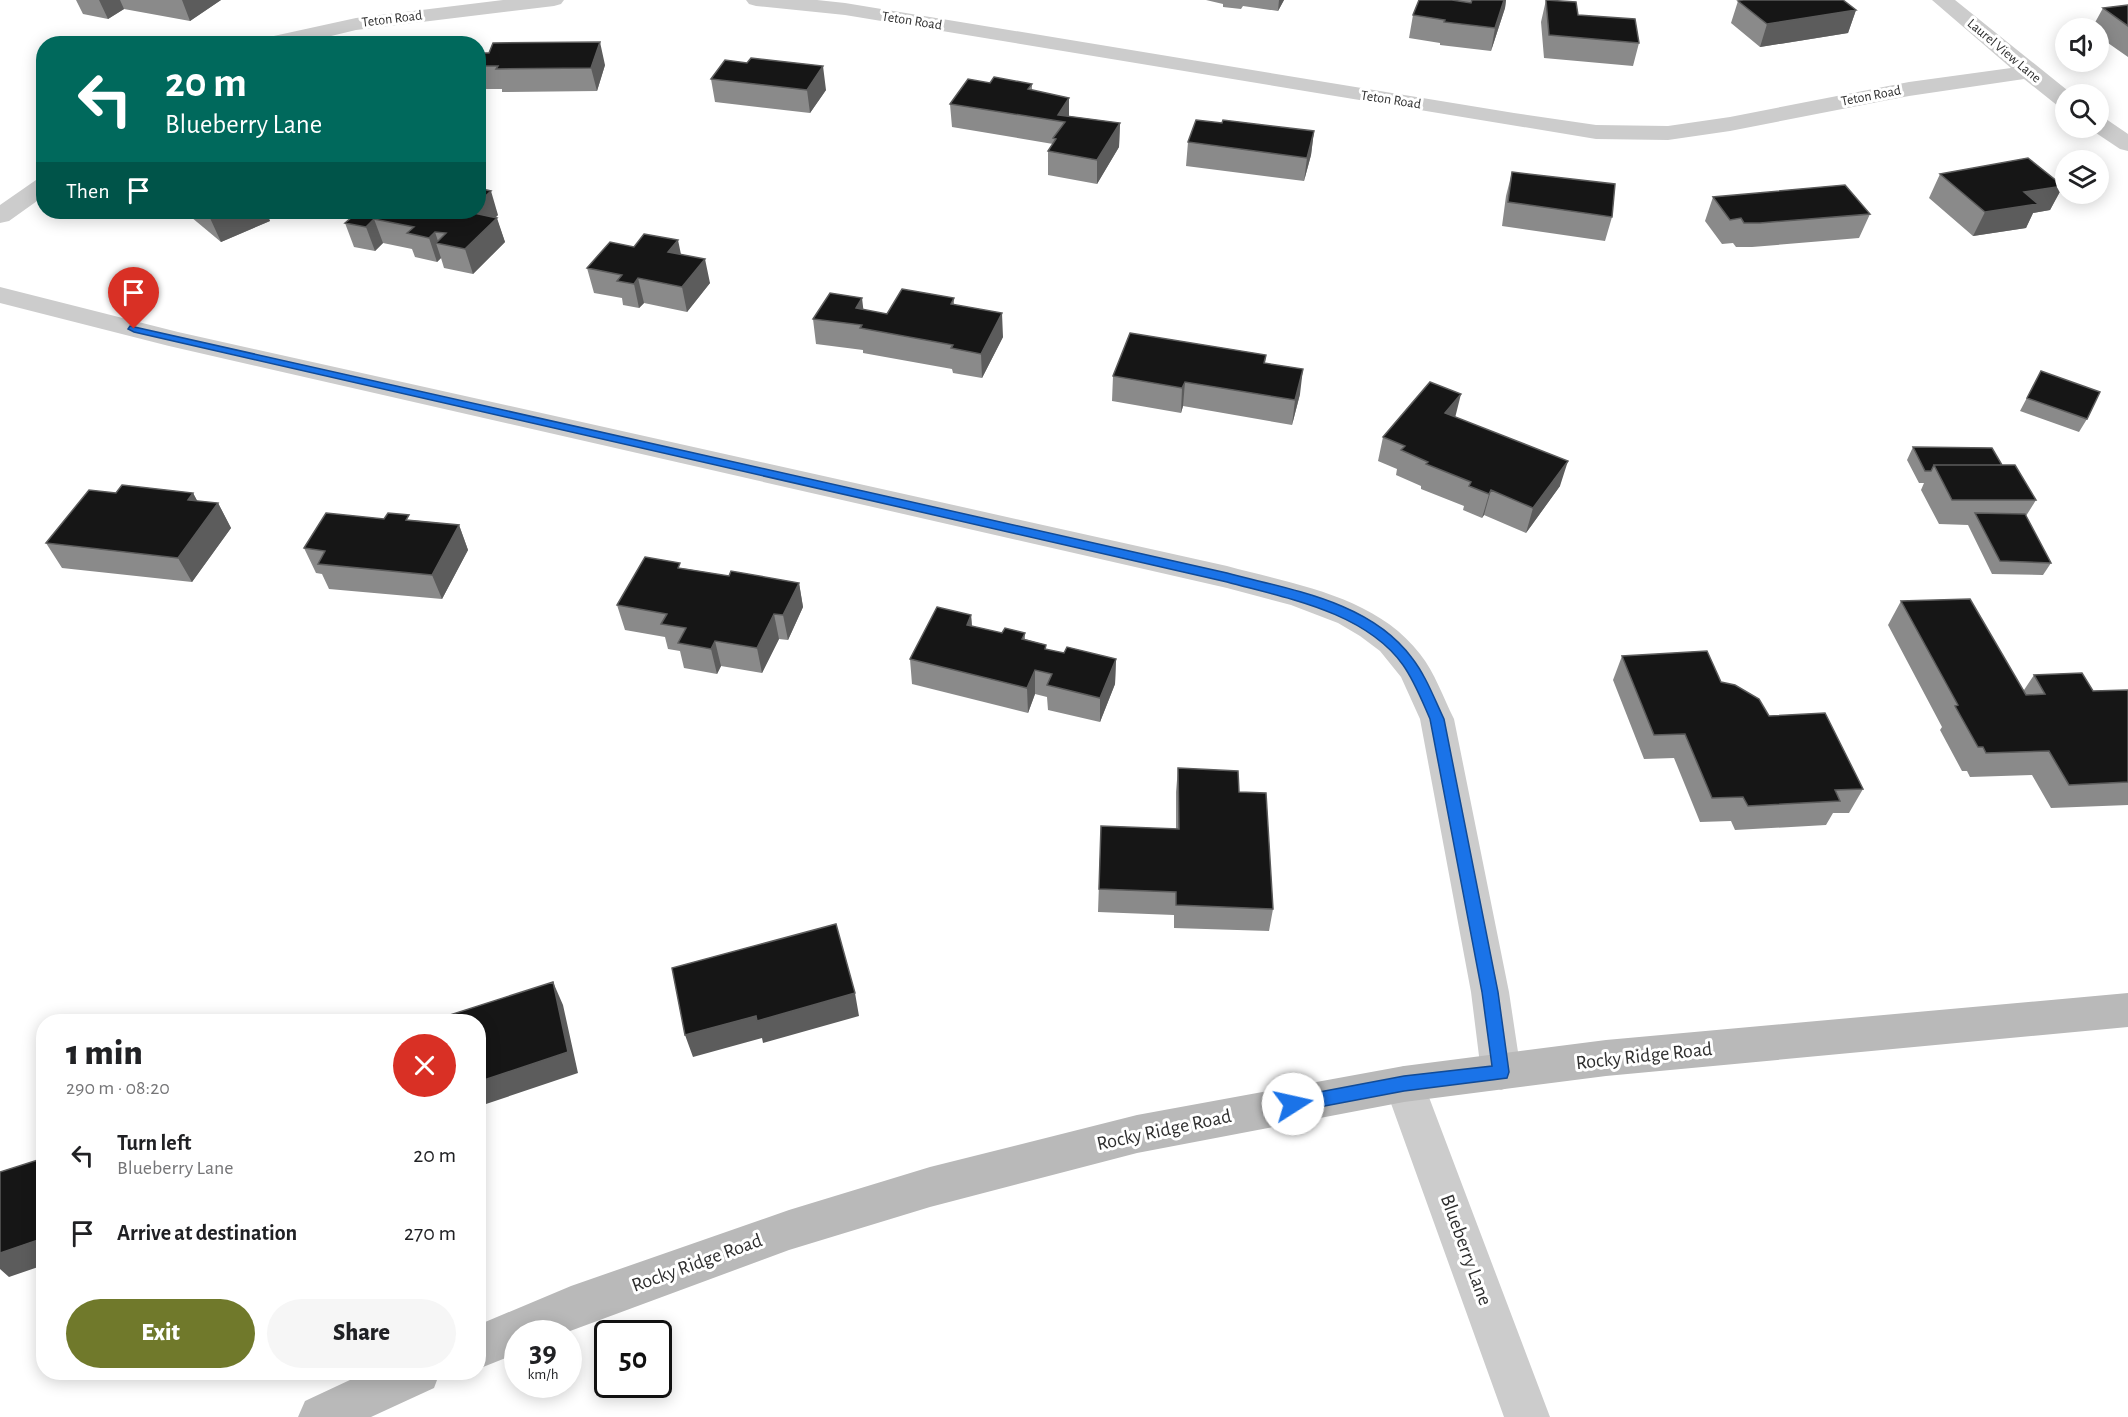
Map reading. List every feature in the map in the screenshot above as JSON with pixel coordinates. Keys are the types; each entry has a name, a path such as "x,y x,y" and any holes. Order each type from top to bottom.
{"main road":[{"name":"Rocky Ridge Road","path":"486,1344 571,1308 789,1230 930,1187 1137,1134 1404,1084 1606,1058 2128,1010"},
{"path":"321,1417 401,1380"}],"street":[{"name":"Teton Road","path":"291,36 355,14 554,0"},
{"name":"Teton Road","path":"756,0 849,5 1502,118 1596,132 1629,134 1699,129 1909,89 2027,72"},
{"name":"Laurel View Lane","path":"1942,0 2055,93"},
{"path":"2109,131 2128,144"},
{"path":"0,216 36,191"},
{"path":"0,296 178,340 1227,577 1325,604 1363,623 1407,660 1422,684 1437,719 1490,992 1501,1072"},
{"name":"Blueberry Lane","path":"1404,1084 1527,1417"}],"building":[{"path":"1419,0 1452,0 1471,3 1472,0 1504,0 1495,28 1444,22 1445,20 1413,15"},
{"path":"1546,0 1576,2 1578,15 1635,19 1639,43 1549,35"},
{"path":"1843,0 1856,10 1767,24 1738,1"},
{"path":"2128,5 2128,26 2103,8"},
{"path":"600,42 591,68 496,69 498,66 486,66 486,53 489,53 493,43"},
{"path":"751,58 823,66 807,90 711,79 725,60 747,63"},
{"path":"994,77 1032,84 1028,89 1069,98 1058,115 1120,123 1097,160 1048,151 1056,139 1053,138 1065,122 950,104 968,79 990,83"},
{"path":"1196,120 1222,123 1223,120 1314,131 1307,158 1188,142"},
{"path":"2028,158 2055,180 2055,187 2024,192 2038,204 1985,212 1940,174"},
{"path":"1512,172 1615,184 1612,217 1508,202"},
{"path":"1845,185 1870,214 1744,223 1741,218 1730,220 1713,197"},
{"path":"486,216 497,218 465,249 436,243 446,233 435,232 429,238 407,233 414,227 374,219 486,219"},
{"path":"350,219 374,219 366,227 345,223"},
{"path":"644,234 678,240 668,252 705,259 682,287 638,278 634,284 617,281 622,275 587,268 610,242 634,247"},
{"path":"902,289 954,298 951,304 1002,313 981,354 951,348 953,345 860,328 862,325 813,319 830,293 862,298 856,308 887,314"},
{"path":"1130,333 1266,355 1264,363 1303,369 1295,400 1185,382 1182,388 1113,376"},
{"path":"2041,371 2100,392 2087,419 2027,398"},
{"path":"1430,382 1461,394 1445,413 1568,461 1533,508 1491,490 1489,494 1469,486 1471,482 1426,464 1428,462 1401,450 1405,446 1383,437"},
{"path":"1913,447 1992,448 2002,465 1934,465 1931,471 1925,471"},
{"path":"1934,465 2015,465 2036,500 1952,500"},
{"path":"122,485 193,493 188,500 218,503 178,558 46,543 89,490 116,493"},
{"path":"326,513 384,519 388,513 409,515 406,520 459,525 432,575 318,564 325,551 304,548"},
{"path":"1975,513 2025,514 2051,563 2000,561"},
{"path":"645,557 680,563 678,568 729,576 731,571 799,583 783,615 774,614 757,648 715,641 711,649 678,643 686,628 661,624 667,614 617,605"},
{"path":"1970,599 2026,695 2045,694 2034,675 2082,673 2093,691 2128,690 2128,782 2069,785 2049,751 1986,753 1983,747 1978,747 1955,706 1958,705 1901,601"},
{"path":"937,607 971,615 967,625 1002,633 1005,628 1025,633 1022,639 1046,645 1045,649 1064,653 1067,647 1116,659 1100,698 1047,685 1052,674 1035,670 1027,688 910,659"},
{"path":"1707,651 1721,682 1735,685 1759,699 1769,716 1825,713 1863,789 1835,790 1840,801 1748,806 1743,797 1712,798 1685,734 1654,735 1622,656"},
{"path":"1178,768 1238,771 1239,792 1266,793 1273,909 1176,905 1176,892 1099,889 1101,826 1179,829"},
{"path":"836,924 855,993 757,1021 756,1016 685,1035 672,968"},
{"path":"553,982 568,1052 486,1079 486,1014 453,1014"},
{"path":"36,1161 36,1241 0,1253 0,1172"}],"route":[{"path":"134,329 1227,577 1325,604 1363,623 1407,660 1422,684 1437,719 1449,771 1490,992 1501,1072 1404,1084 1293,1104"}]}
